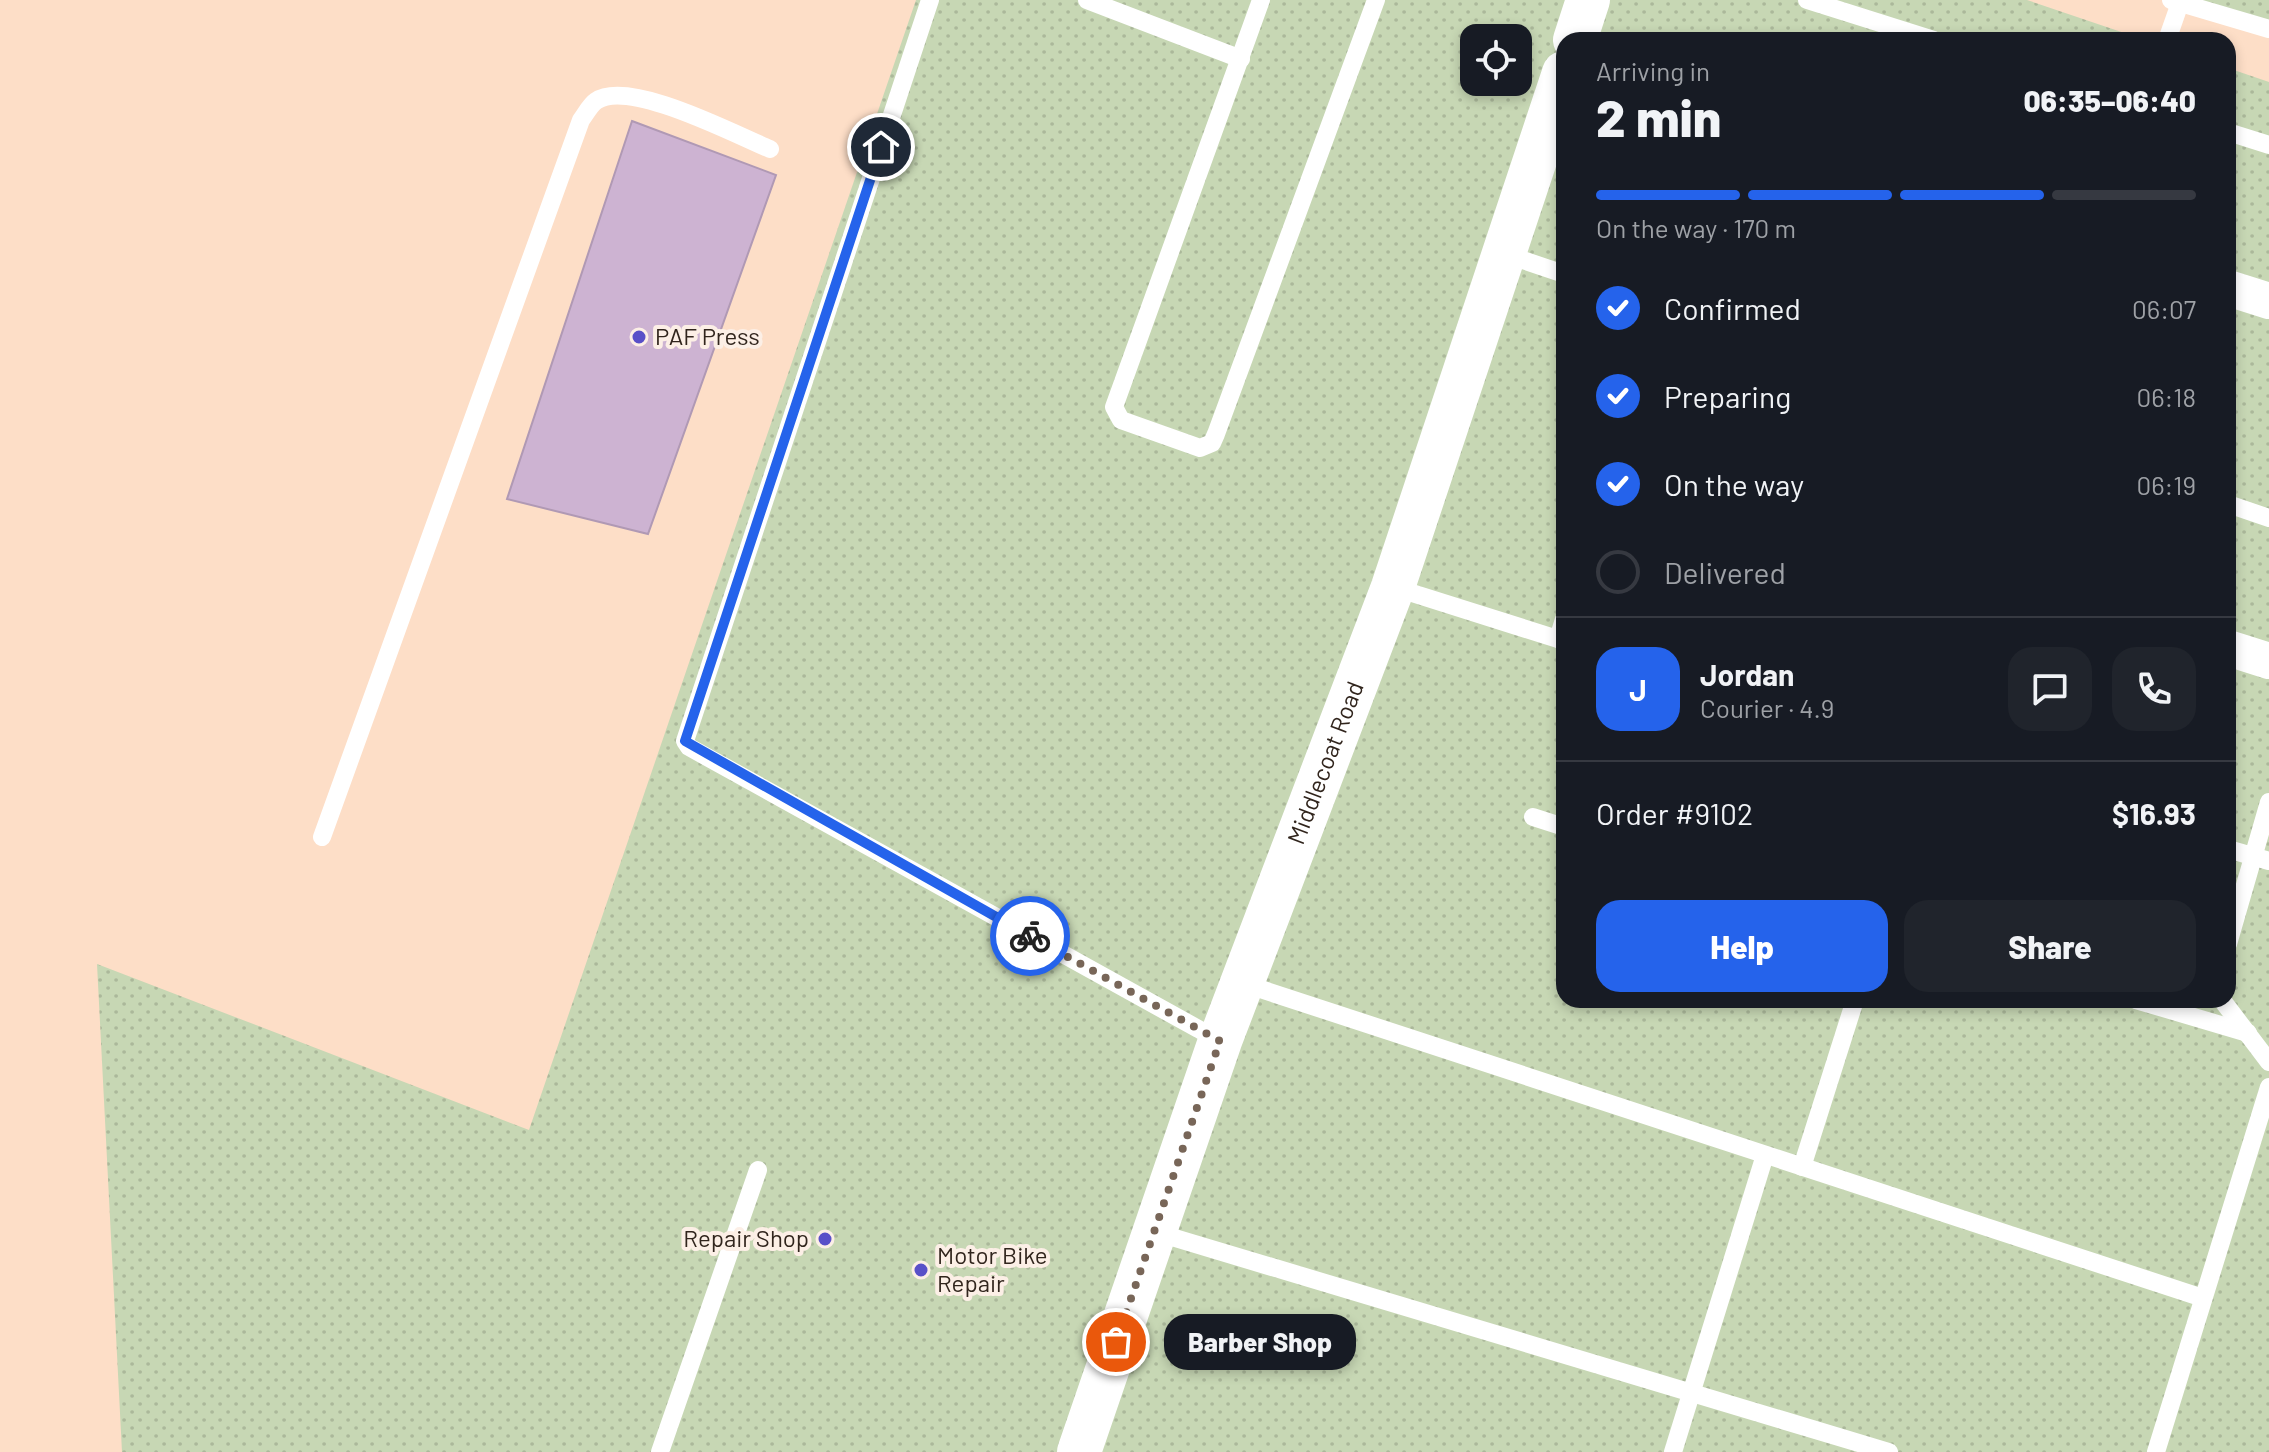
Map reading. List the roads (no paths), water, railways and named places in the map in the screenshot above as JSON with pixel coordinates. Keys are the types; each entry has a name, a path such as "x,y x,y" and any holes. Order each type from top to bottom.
{"street":[{"path":"1578,32 1588,0"},
{"name":"Middlecoat Road","path":"1079,1452 1152,1231 1220,1041 1393,587 1556,98"},
{"path":"2236,291 2269,301"},
{"path":"2236,651 2269,661"}],"lane":[{"path":"930,0 685,741 702,754 1220,1041"},
{"path":"1087,0 1241,59"},
{"path":"1261,0 1114,407 1121,420 1200,448 1212,443 1216,434 1376,0"},
{"path":"1807,0 1909,32"},
{"path":"2169,32 2175,1 2269,29"},
{"path":"322,837 581,120 596,100 619,94 647,99 770,149"},
{"path":"2236,135 2269,145"},
{"path":"1505,254 1556,271"},
{"path":"2236,507 2269,518"},
{"path":"1393,587 1556,638"},
{"path":"2236,923 2261,859 2269,802"},
{"path":"1533,817 1556,824"},
{"path":"2236,851 2261,859"},
{"path":"1242,983 2203,1298"},
{"path":"1802,1167 1852,1008"},
{"path":"2163,1008 2248,1033"},
{"path":"2228,1008 2269,1062"},
{"path":"2156,1452 2269,1087"},
{"path":"1673,1452 1765,1155"},
{"path":"660,1452 758,1170"},
{"path":"1152,1231 1889,1452"}],"place":[{"name":"PAF Press","path":"639,337"},
{"name":"Repair Shop","path":"825,1239"},
{"name":"Motor Bike Repair","path":"921,1270"},
{"name":"Barber Shop","path":"1116,1342"}]}
